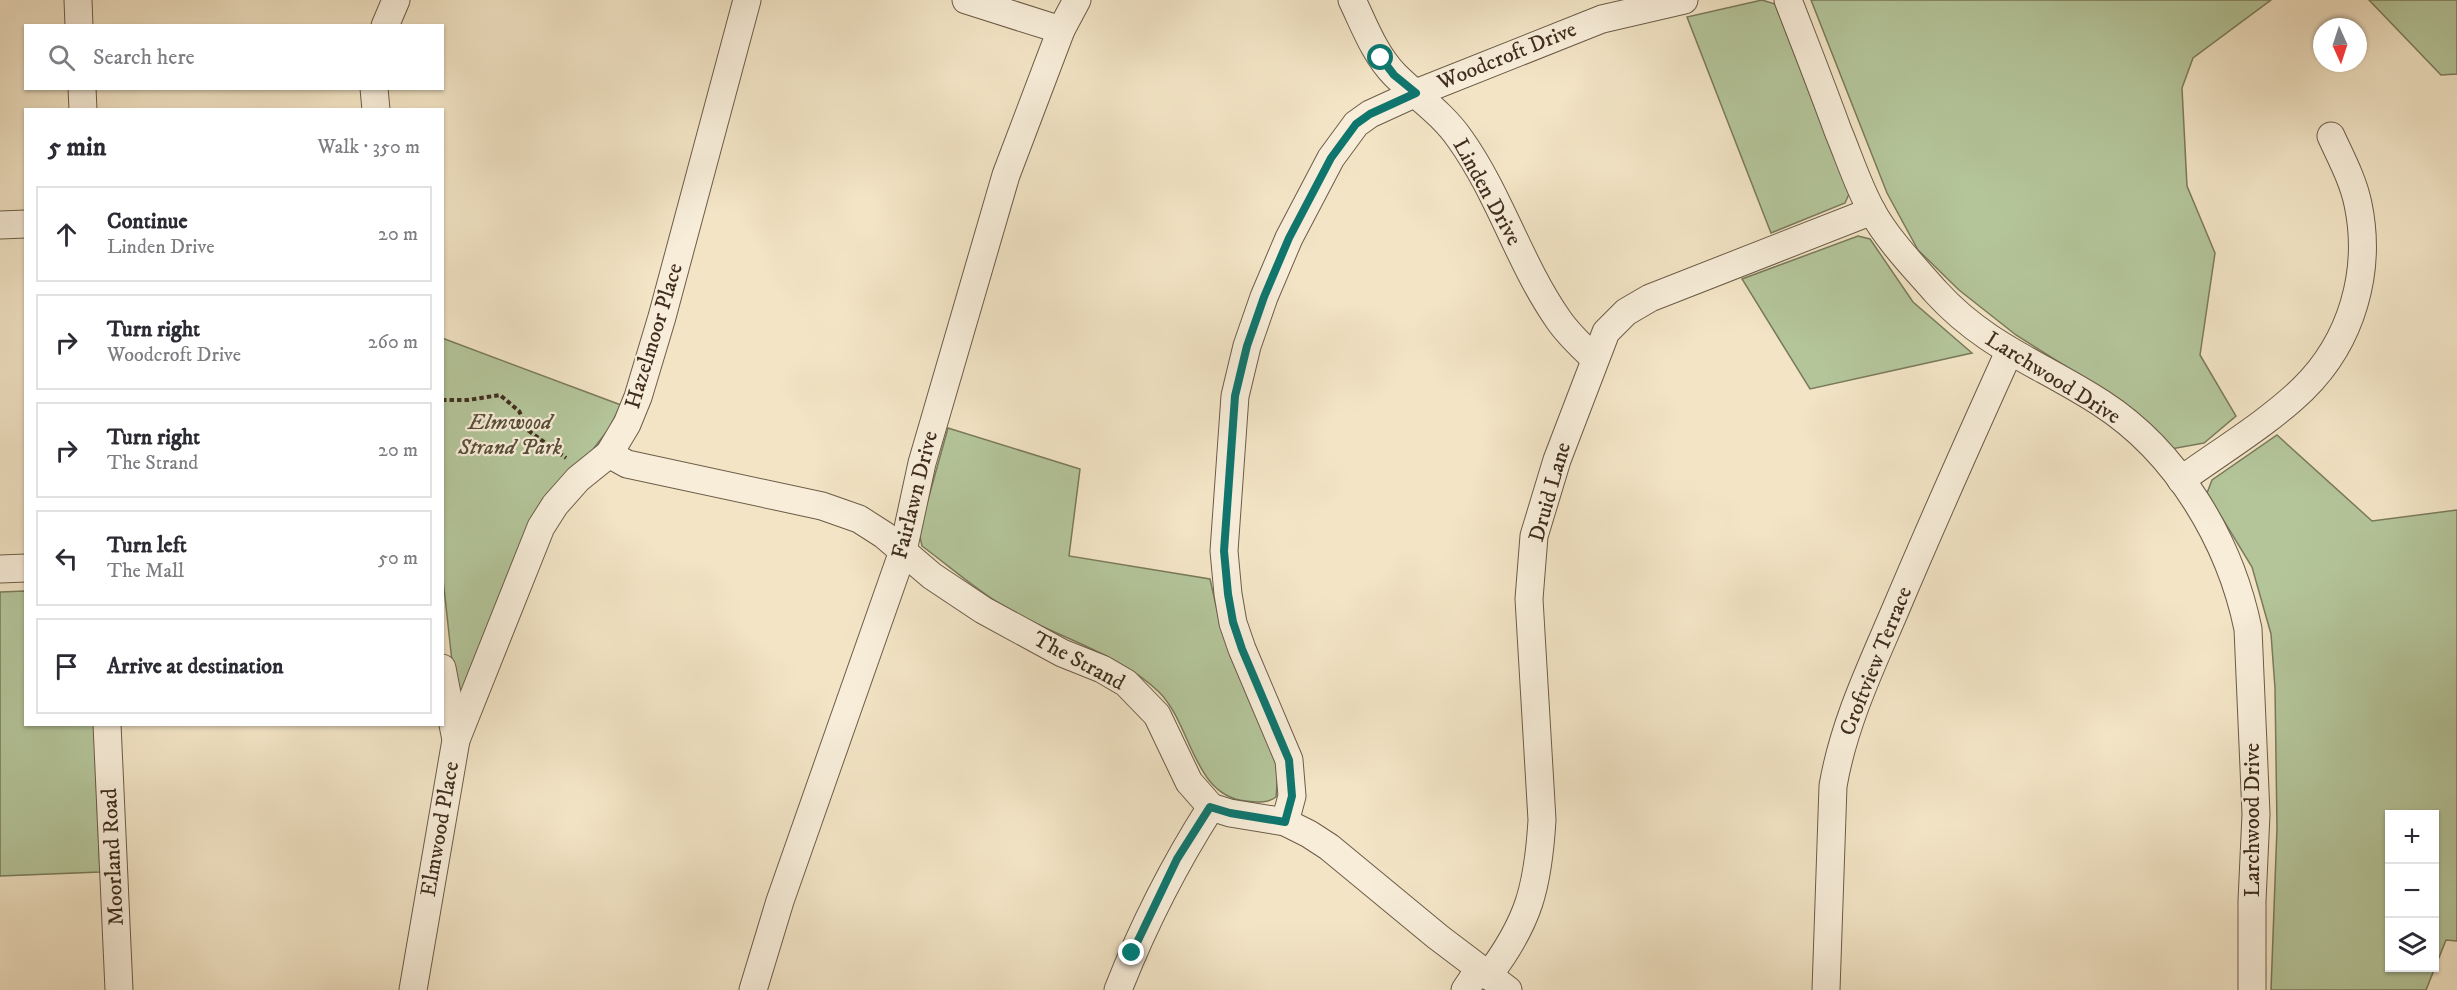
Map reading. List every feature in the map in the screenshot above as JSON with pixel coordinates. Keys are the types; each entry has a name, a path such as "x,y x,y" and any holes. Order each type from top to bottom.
{"street":[{"path":"78,0 79,24"},
{"path":"387,24 396,0"},
{"name":"Hazelmoor Place","path":"456,740 542,527 555,505 588,470 609,454 627,424 642,386 747,0"},
{"path":"966,0 1061,30"},
{"name":"Fairlawn Drive","path":"753,990 780,901 903,551 922,463 1006,175 1061,30 1077,0"},
{"name":"Linden Drive","path":"1352,0 1381,58 1394,75 1432,106 1459,137 1490,190 1518,249 1558,320 1595,359"},
{"name":"Woodcroft Drive","path":"1285,822 1292,796 1289,760 1242,649 1233,622 1224,551 1235,396 1247,346 1264,297 1289,238 1331,158 1356,124 1370,114 1416,93 1602,19 1684,0"},
{"name":"Larchwood Drive","path":"1788,0 1872,211 1937,294 1977,332 2102,404 2144,437 2181,480 2230,565 2242,601 2248,629 2256,814 2252,901 2252,990"},
{"path":"82,90 83,108"},
{"path":"374,90 376,108"},
{"path":"2181,480 2247,434 2302,390 2323,366 2352,312 2361,274 2361,222 2351,181 2331,136"},
{"name":"Druid Lane","path":"1485,981 1502,958 1529,910 1537,876 1542,820 1529,599 1533,545 1548,488 1606,333 1626,312 1650,298 1872,211"},
{"path":"0,225 24,224"},
{"name":"Croftview Terrace","path":"1826,990 1833,786 1838,758 1851,716 1867,677 1944,496 2009,352"},
{"name":"The Strand","path":"609,454 627,464 822,506 859,519 884,535 932,576 983,610 1062,653 1102,669 1126,683 1157,715 1189,782 1210,807"},
{"path":"0,569 24,568"},
{"name":"Elmwood Place","path":"413,990 456,740 444,678"},
{"name":"Moorland Road","path":"107,726 119,990"},
{"path":"1118,990 1132,953 1177,859 1210,807 1230,813 1285,822 1309,834 1329,847 1485,981"}],"path":[{"path":"444,400 468,400 500,395 519,411 529,431 556,453 588,470"}],"green space":[{"path":"1762,0 1775,4 1849,194 1845,203 1771,233 1687,17"},
{"path":"1811,0 2271,0 2193,58 2182,88 2187,186 2215,253 2200,355 2236,416 2204,443 2171,449 2118,399 2016,335 1959,290 1918,250 1887,193"},
{"path":"2369,0 2457,0 2457,74 2441,75"},
{"path":"1858,236 1870,239 1913,302 1972,353 1810,389 1742,279"},
{"name":"Elmwood Strand Park","path":"444,339 621,405 608,430 591,452 463,700 456,698 444,588"},
{"path":"948,428 1080,469 1069,556 1210,579 1222,632 1273,751 1278,772 1276,797 1269,801 1258,802 1228,796 1204,773 1170,706 1159,692 1142,678 1104,655 1003,606 922,546 919,532"},
{"path":"2277,435 2372,521 2457,510 2457,941 2446,940 2439,958 2439,810 2385,810 2385,972 2433,972 2426,990 2271,990 2277,828 2275,688 2271,634 2252,567 2207,493 2212,480"},
{"path":"24,591 24,726 94,726 100,872 0,876 0,592"}],"route":[{"path":"1132,953 1177,859 1210,807 1230,813 1285,822 1292,796 1289,760 1242,649 1233,622 1225,570 1224,551 1235,396 1247,346 1264,297 1289,238 1331,158 1356,124 1370,114 1416,93 1394,75 1381,58"}]}
